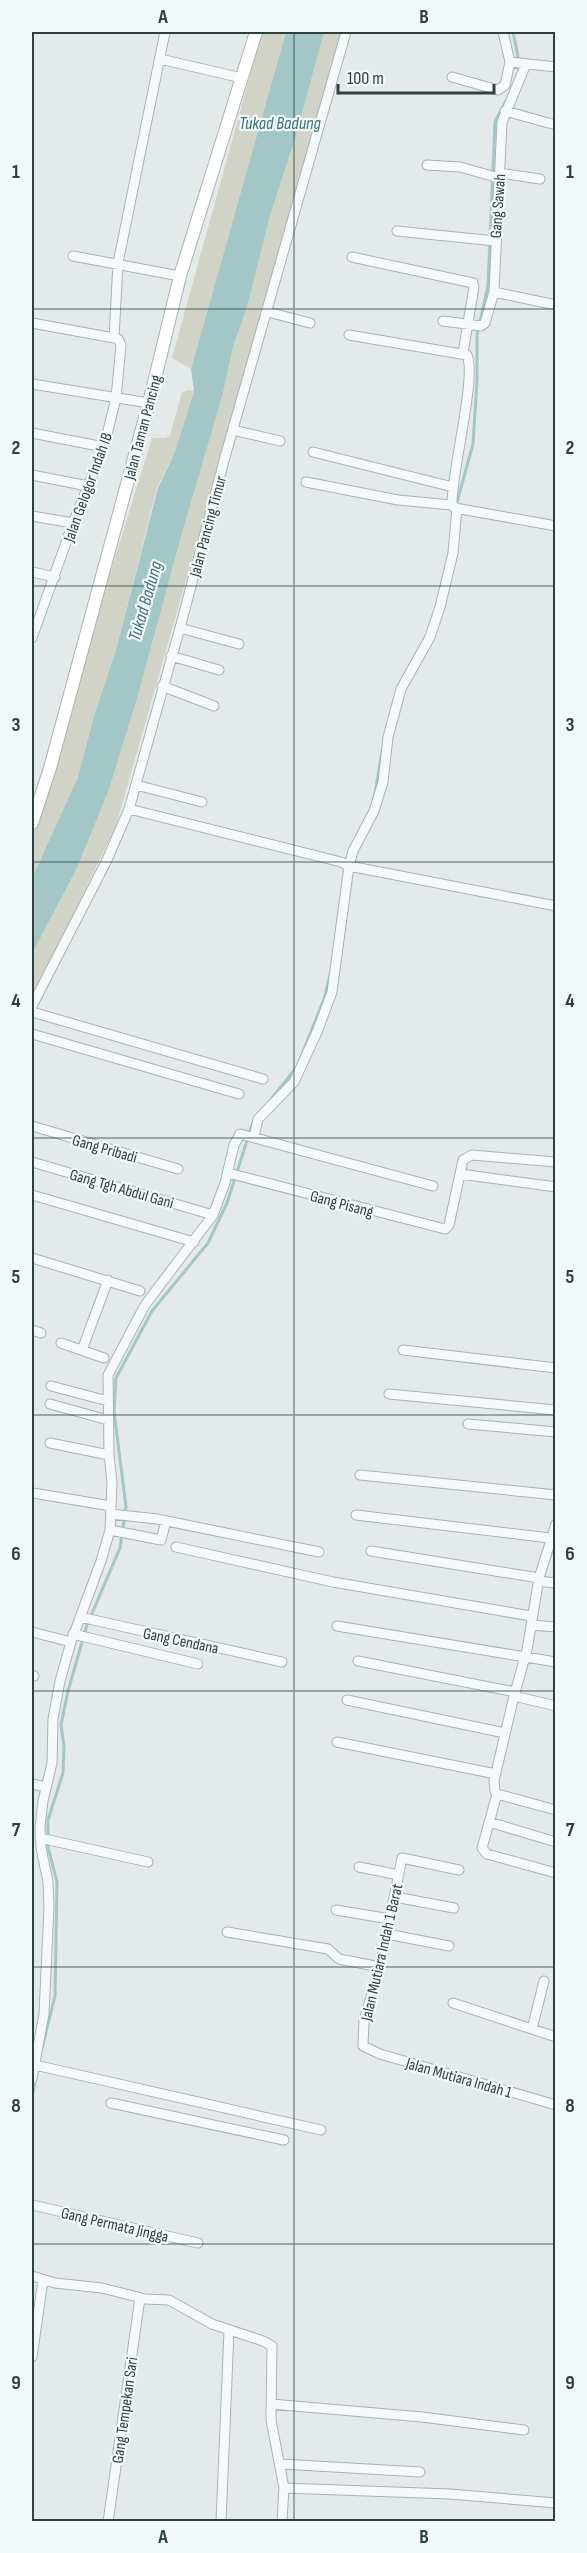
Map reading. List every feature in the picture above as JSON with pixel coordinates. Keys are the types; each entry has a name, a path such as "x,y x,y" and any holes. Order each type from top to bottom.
{"street":[{"name":"Jalan Gelogor Indah IB","path":"32,638 73,523 104,447 116,398 121,345 118,339 114,338 118,263 165,32"},
{"name":"Jalan Taman Pancing","path":"32,823 50,768 149,403 180,276 256,32"},
{"name":"Jalan Pancing Timur","path":"32,1006 106,862 129,809 346,32"},
{"path":"503,32 519,63"},
{"path":"160,59 242,78"},
{"path":"519,63 555,67"},
{"path":"452,77 501,89 519,63"},
{"name":"Gang Sawah","path":"474,325 486,320 494,292 495,175 505,111 513,98 519,63"},
{"path":"505,111 555,125"},
{"path":"427,165 460,167 495,175 540,179"},
{"path":"397,231 493,241"},
{"path":"73,256 180,276"},
{"path":"352,256 473,283 474,325 462,353"},
{"path":"494,292 555,304"},
{"path":"268,312 310,323"},
{"path":"443,321 474,325"},
{"path":"32,323 114,338"},
{"path":"249,1136 258,1119 294,1083 332,992 346,864 374,811 383,782 388,737 401,689 430,637 453,553 453,487 470,362 467,355 349,335"},
{"path":"32,384 149,403"},
{"path":"233,430 280,441"},
{"path":"32,432 104,447"},
{"path":"313,453 453,487"},
{"path":"32,475 88,486"},
{"path":"306,482 555,526"},
{"path":"32,516 73,523"},
{"path":"32,572 55,577"},
{"path":"180,628 239,644"},
{"path":"171,656 219,670"},
{"path":"162,686 214,706"},
{"path":"136,786 202,802"},
{"path":"129,809 427,883 555,906"},
{"path":"32,1012 263,1079"},
{"path":"32,1034 239,1094"},
{"name":"Gang Pribadi","path":"32,1126 178,1169"},
{"path":"32,2079 37,2066 35,2042 44,2014 49,1907 44,1838 36,1814 52,1763 54,1706 77,1638 86,1619 101,1561 112,1531 108,1420 108,1375 111,1366 145,1305 213,1215 233,1174 234,1145 237,1136 249,1136 433,1186"},
{"path":"555,1162 472,1155 463,1160 460,1174 555,1187"},
{"name":"Gang Tgh Abdul Gani","path":"32,1162 213,1215"},
{"name":"Gang Pisang","path":"233,1174 445,1229 449,1225 460,1174"},
{"path":"32,1195 194,1242"},
{"path":"32,1258 140,1291"},
{"path":"82,1350 108,1280"},
{"path":"61,1343 104,1358"},
{"path":"403,1350 555,1368"},
{"path":"51,1386 108,1401"},
{"path":"389,1394 555,1410"},
{"path":"51,1404 108,1420"},
{"path":"468,1424 555,1432"},
{"path":"50,1443 109,1455"},
{"path":"360,1475 555,1495"},
{"path":"33,1493 128,1515 319,1552"},
{"path":"356,1515 550,1538"},
{"path":"112,1531 161,1540 166,1521"},
{"path":"555,1524 539,1580 525,1657 505,1732 494,1785 497,1794 482,1851 555,1873"},
{"path":"176,1547 333,1582 531,1620 555,1627"},
{"path":"371,1551 555,1583"},
{"name":"Gang Cendana","path":"86,1619 282,1662"},
{"path":"337,1626 555,1662"},
{"path":"32,1632 77,1638 198,1664"},
{"path":"358,1661 514,1694 555,1706"},
{"path":"347,1700 505,1732"},
{"path":"337,1742 496,1774"},
{"path":"32,1784 46,1787"},
{"path":"497,1794 555,1810"},
{"path":"489,1822 555,1842"},
{"path":"44,1838 148,1862"},
{"name":"Jalan Mutiara Indah 1 Barat","path":"363,2046 364,2020 380,1967 402,1858 459,1870"},
{"path":"359,1868 399,1875"},
{"path":"395,1897 454,1908"},
{"path":"336,1910 390,1919"},
{"path":"227,1932 328,1949 339,1959 380,1967"},
{"path":"387,1934 449,1946"},
{"path":"532,2030 544,1981"},
{"path":"453,2004 555,2037"},
{"name":"Jalan Mutiara Indah 1","path":"363,2046 380,2054 555,2105"},
{"path":"37,2066 321,2130"},
{"path":"144,2109 148,2090"},
{"path":"111,2103 284,2140"},
{"name":"Gang Permata Jingga","path":"32,2205 198,2243"},
{"path":"32,2276 43,2280 91,2285 140,2298 175,2302 212,2324 272,2346 271,2404 273,2431 284,2488 282,2522"},
{"path":"32,2357 43,2280"},
{"name":"Gang Tempekan Sari","path":"108,2522 140,2298"},
{"path":"221,2522 230,2331"},
{"path":"271,2404 422,2417 524,2430"},
{"path":"280,2464 420,2472"},
{"path":"284,2488 450,2494 555,2503"}],"shaded area":[{"path":"262,32 286,32 191,369 172,358"},
{"path":"324,32 342,32 116,826 32,994 32,954 76,870 223,393 233,347 247,307 269,219 296,136"},
{"path":"194,391 175,452 157,488 116,650 94,716 78,777 32,878 32,832 53,778 98,612 152,438 166,438 170,435 182,392"}],"water":[{"name":"Tukad Badung","path":"286,32 324,32 296,136 269,219 247,307 233,347 223,393 137,698 109,789 76,870 32,954 32,878 78,777 94,716 116,650 158,488 175,452 194,391 191,369"}],"waterway":[{"path":"513,32 519,62"},
{"path":"457,502 473,444 477,335 488,286 495,122 506,101"},
{"path":"405,674 412,661"},
{"path":"374,799 382,752"},
{"path":"299,1062 324,999 330,975"},
{"path":"272,1098 296,1068"},
{"path":"42,2048 55,1996 57,1882 48,1847 48,1820 63,1773 64,1746 61,1725 87,1625 120,1548 126,1507 114,1411 116,1378 152,1311 208,1243 227,1203 252,1125"},
{"path":"32,2098 35,2081"}]}
